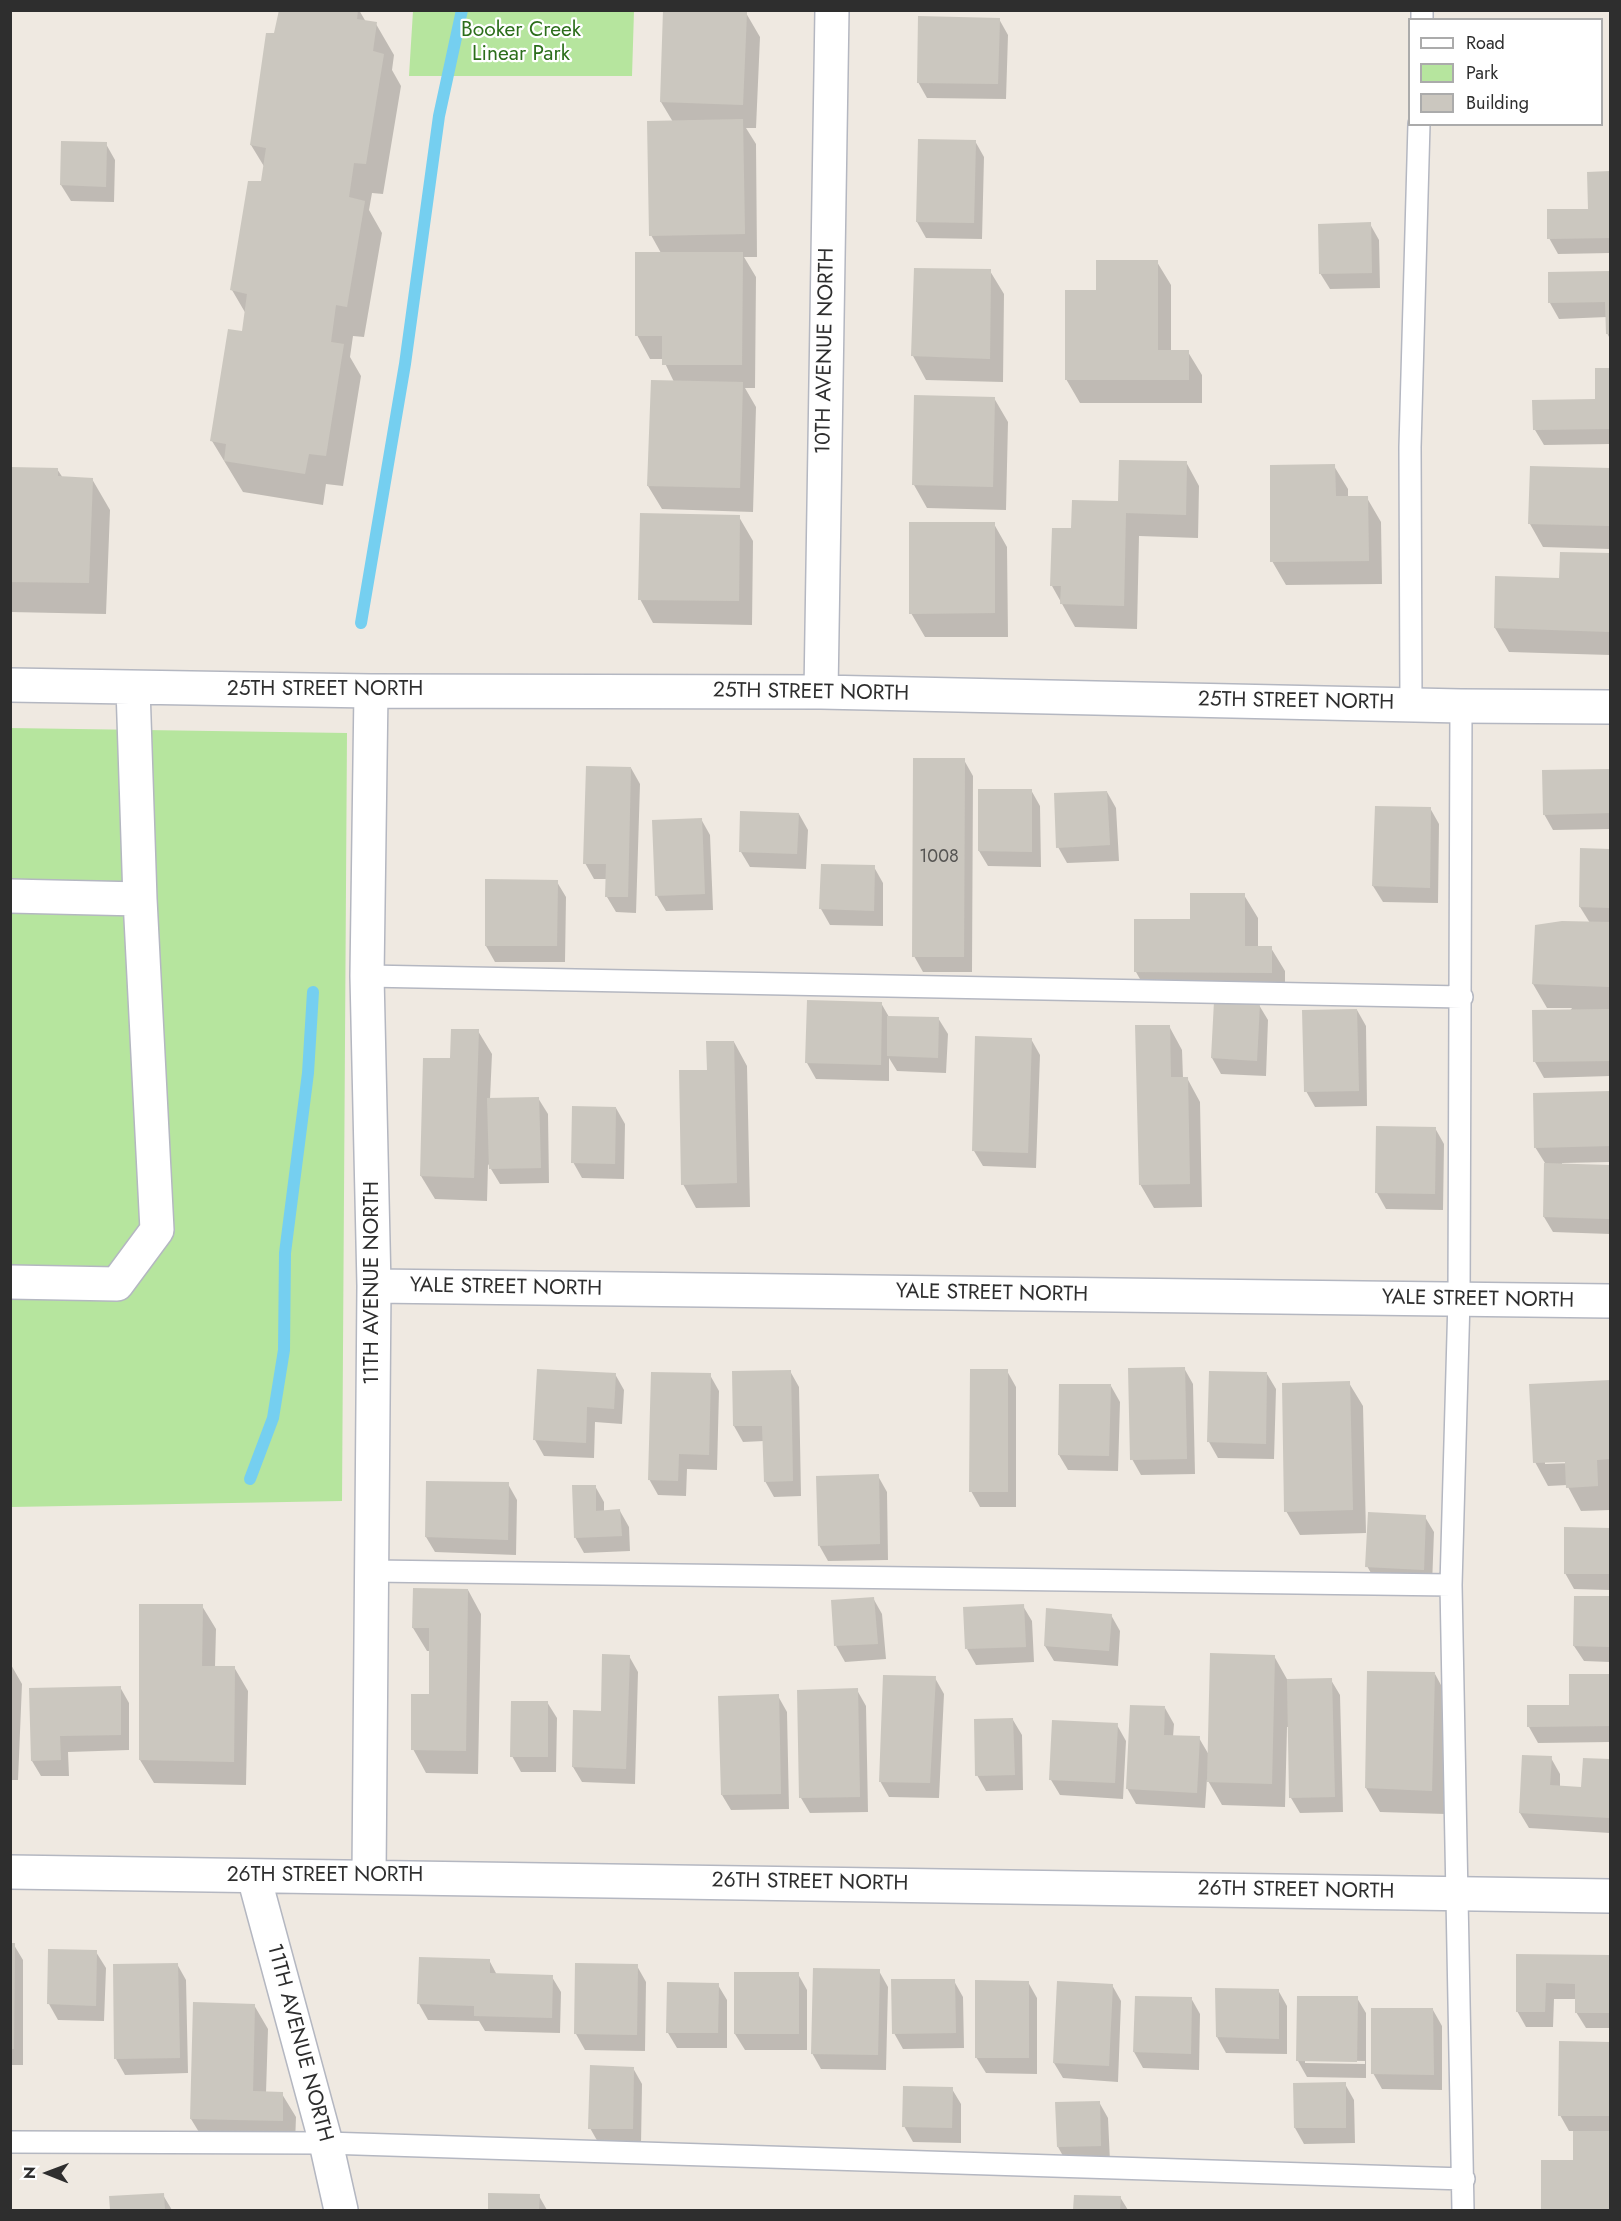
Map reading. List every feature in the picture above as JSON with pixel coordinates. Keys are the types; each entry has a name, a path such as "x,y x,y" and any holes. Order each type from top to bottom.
{"street":[{"name":"10TH AVENUE NORTH","path":"821,692 832,10"},
{"name":"25TH STREET NORTH","path":"10,685 370,691 821,692 1461,706 1611,707"},
{"path":"10,1282 117,1284 157,1230 140,899 133,688"},
{"name":"11TH AVENUE NORTH","path":"369,1875 374,1286 368,976 370,691"},
{"path":"10,896 140,899"},
{"name":"YALE STREET NORTH","path":"374,1286 1611,1301"},
{"name":"26TH STREET NORTH","path":"10,1872 254,1877 369,1875 1611,1896"},
{"name":"11TH AVENUE NORTH","path":"254,1877 326,2143 341,2211"}],"lane":[{"path":"1411,705 1410,447 1419,126"},
{"path":"1461,706 1459,1299 1451,1585 1463,2211"},
{"path":"368,976 1461,997"},
{"path":"372,1571 1451,1585"},
{"path":"10,2142 326,2143 1464,2179"}],"green space":[{"name":"Booker Creek Linear Park","path":"413,11 634,11 632,76 409,76"},
{"path":"10,728 347,733 342,1501 11,1507"}],"building":[{"path":"279,10 358,10 357,19 377,22 373,51 384,54 366,164 354,163 349,197 365,201 347,307 336,305 331,342 344,344 326,456 309,454 305,474 224,461 226,444 210,441 228,329 242,331 247,294 230,290 248,181 261,181 266,148 250,145 266,33 274,33"},
{"path":"663,10 747,12 743,105 660,102"},
{"path":"918,16 1000,18 998,84 917,83"},
{"path":"743,119 745,234 649,236 647,121"},
{"path":"918,139 976,140 974,223 916,222"},
{"path":"61,141 107,142 106,187 60,185"},
{"path":"1610,171 1610,238 1547,239 1547,209 1588,209 1587,172"},
{"path":"1371,222 1372,273 1319,274 1318,224"},
{"path":"635,252 743,252 742,365 662,365 662,336 635,336"},
{"path":"1096,260 1158,260 1158,350 1189,350 1189,380 1065,380 1065,290 1096,290"},
{"path":"914,268 991,269 990,359 911,356"},
{"path":"1610,271 1610,334 1606,334 1605,302 1548,303 1548,272"},
{"path":"1595,368 1610,368 1610,429 1533,430 1532,400 1595,399"},
{"path":"651,380 743,382 740,488 647,486"},
{"path":"914,395 995,397 993,487 912,485"},
{"path":"1119,460 1187,461 1186,515 1126,513 1124,606 1060,604 1061,586 1050,586 1052,528 1071,528 1072,500 1118,501"},
{"path":"1335,464 1336,496 1368,496 1369,561 1270,562 1270,465"},
{"path":"1530,466 1610,468 1610,526 1528,524"},
{"path":"10,467 58,468 58,476 93,478 89,583 10,582"},
{"path":"640,513 740,515 739,601 638,600"},
{"path":"909,522 995,522 995,613 909,614"},
{"path":"1560,552 1610,553 1610,632 1494,628 1495,576 1559,578"},
{"path":"913,758 965,758 964,957 912,957"},
{"path":"586,766 631,767 628,897 605,897 606,864 583,864"},
{"path":"1610,769 1610,813 1543,815 1542,770"},
{"path":"978,789 1032,789 1032,852 978,851"},
{"path":"1107,791 1110,845 1056,848 1054,793"},
{"path":"1375,806 1431,807 1430,888 1372,886"},
{"path":"740,811 799,813 797,854 739,852"},
{"path":"702,818 705,894 655,896 652,820"},
{"path":"1580,848 1610,849 1610,908 1579,907"},
{"path":"821,864 875,865 874,911 819,909"},
{"path":"485,879 558,880 557,946 485,946"},
{"path":"1190,893 1245,893 1245,946 1272,946 1272,973 1134,972 1134,919 1190,919"},
{"path":"1562,921 1610,922 1610,987 1532,984 1535,925"},
{"path":"807,1000 882,1002 881,1065 805,1063"},
{"path":"1214,1001 1260,1003 1257,1061 1211,1058"},
{"path":"1357,1009 1359,1091 1304,1092 1302,1010"},
{"path":"1610,1009 1610,1061 1533,1062 1532,1010"},
{"path":"887,1016 939,1017 938,1058 887,1056"},
{"path":"1135,1025 1170,1025 1171,1077 1188,1077 1190,1184 1139,1185"},
{"path":"451,1029 479,1029 474,1178 420,1176 423,1058 450,1058"},
{"path":"975,1036 1032,1038 1028,1153 972,1151"},
{"path":"706,1041 734,1041 737,1183 681,1185 679,1070 707,1070"},
{"path":"1610,1091 1610,1146 1534,1148 1533,1093"},
{"path":"539,1097 541,1168 489,1169 487,1098"},
{"path":"572,1106 616,1107 615,1164 571,1163"},
{"path":"1376,1126 1436,1127 1435,1194 1375,1193"},
{"path":"1544,1163 1610,1165 1610,1219 1543,1217"},
{"path":"1185,1367 1187,1459 1130,1460 1128,1368"},
{"path":"537,1369 616,1373 614,1409 587,1407 586,1443 533,1440"},
{"path":"970,1369 1008,1369 1008,1492 969,1492"},
{"path":"791,1370 793,1481 764,1482 762,1426 733,1426 732,1371"},
{"path":"1209,1371 1267,1372 1266,1444 1207,1442"},
{"path":"651,1372 711,1373 709,1455 679,1454 678,1481 648,1480"},
{"path":"1610,1380 1610,1459 1597,1460 1598,1486 1566,1488 1565,1462 1533,1463 1529,1384"},
{"path":"1350,1381 1353,1510 1284,1512 1282,1383"},
{"path":"1059,1384 1111,1384 1109,1456 1058,1455"},
{"path":"879,1474 880,1544 818,1546 816,1476"},
{"path":"426,1481 509,1482 508,1540 425,1537"},
{"path":"572,1485 596,1485 596,1511 620,1509 622,1536 574,1538"},
{"path":"1368,1512 1426,1515 1424,1570 1365,1567"},
{"path":"1564,1527 1610,1528 1610,1574 1564,1574"},
{"path":"413,1588 468,1589 466,1751 411,1750 411,1694 429,1694 429,1628 412,1628"},
{"path":"1574,1596 1610,1596 1610,1647 1573,1646"},
{"path":"874,1597 878,1644 834,1646 831,1600"},
{"path":"139,1604 203,1604 202,1666 235,1666 234,1762 139,1760"},
{"path":"1024,1604 1026,1647 965,1649 963,1607"},
{"path":"1046,1608 1112,1614 1109,1651 1044,1646"},
{"path":"1210,1653 1275,1655 1272,1784 1207,1782"},
{"path":"602,1654 630,1655 626,1769 572,1767 573,1710 601,1711"},
{"path":"1367,1671 1435,1672 1432,1791 1365,1788"},
{"path":"1569,1674 1610,1674 1610,1726 1527,1727 1527,1705 1569,1705"},
{"path":"883,1675 936,1676 930,1783 879,1782"},
{"path":"1332,1678 1335,1797 1289,1798 1287,1679"},
{"path":"121,1686 121,1735 60,1736 61,1760 31,1761 29,1688"},
{"path":"858,1688 860,1797 799,1798 797,1690"},
{"path":"779,1694 781,1794 721,1795 718,1696"},
{"path":"511,1701 548,1701 548,1757 510,1757"},
{"path":"1130,1705 1165,1706 1164,1735 1200,1736 1197,1793 1126,1789"},
{"path":"1013,1718 1015,1775 975,1776 974,1719"},
{"path":"1052,1720 1118,1723 1115,1783 1049,1780"},
{"path":"1522,1755 1552,1756 1550,1785 1581,1787 1583,1758 1610,1759 1610,1818 1519,1813"},
{"path":"10,1943 15,1943 14,2049 10,2049"},
{"path":"48,1949 97,1950 96,2006 47,2004"},
{"path":"1516,1954 1610,1955 1610,2013 1575,2013 1575,1984 1546,1983 1545,2012 1516,2012"},
{"path":"419,1957 490,1959 490,1973 553,1975 552,2018 474,2016 474,2006 417,2004"},
{"path":"178,1963 180,2058 114,2059 113,1964"},
{"path":"575,1963 638,1964 637,2035 574,2034"},
{"path":"813,1968 880,1969 878,2055 811,2054"},
{"path":"734,1972 799,1972 799,2034 734,2034"},
{"path":"891,1979 955,1979 956,2033 892,2034"},
{"path":"975,1980 1029,1981 1029,2058 975,2058"},
{"path":"1057,1981 1113,1984 1109,2066 1053,2063"},
{"path":"667,1982 719,1983 718,2033 666,2033"},
{"path":"1215,1988 1279,1989 1279,2039 1216,2037"},
{"path":"1135,1996 1192,1997 1191,2054 1133,2052"},
{"path":"1297,1996 1358,1996 1357,2062 1296,2061"},
{"path":"193,2002 255,2004 253,2091 283,2092 283,2121 190,2119"},
{"path":"1371,2008 1433,2008 1434,2075 1371,2074"},
{"path":"1559,2041 1610,2042 1610,2116 1558,2116"},
{"path":"590,2065 634,2067 633,2129 588,2129"},
{"path":"1346,2082 1346,2128 1294,2128 1293,2083"},
{"path":"903,2086 953,2087 952,2128 902,2127"},
{"path":"1100,2101 1101,2146 1057,2147 1055,2102"},
{"path":"1573,2131 1610,2131 1610,2210 1541,2210 1541,2160 1573,2160"},
{"path":"164,2193 165,2210 110,2210 109,2196"},
{"path":"488,2193 540,2194 539,2210 488,2210"},
{"path":"1074,2195 1121,2196 1120,2210 1073,2210"}],"waterway":[{"path":"361,623 405,364 439,116 462,10"},
{"path":"250,1479 273,1418 284,1350 285,1253 308,1073 313,992"}]}
